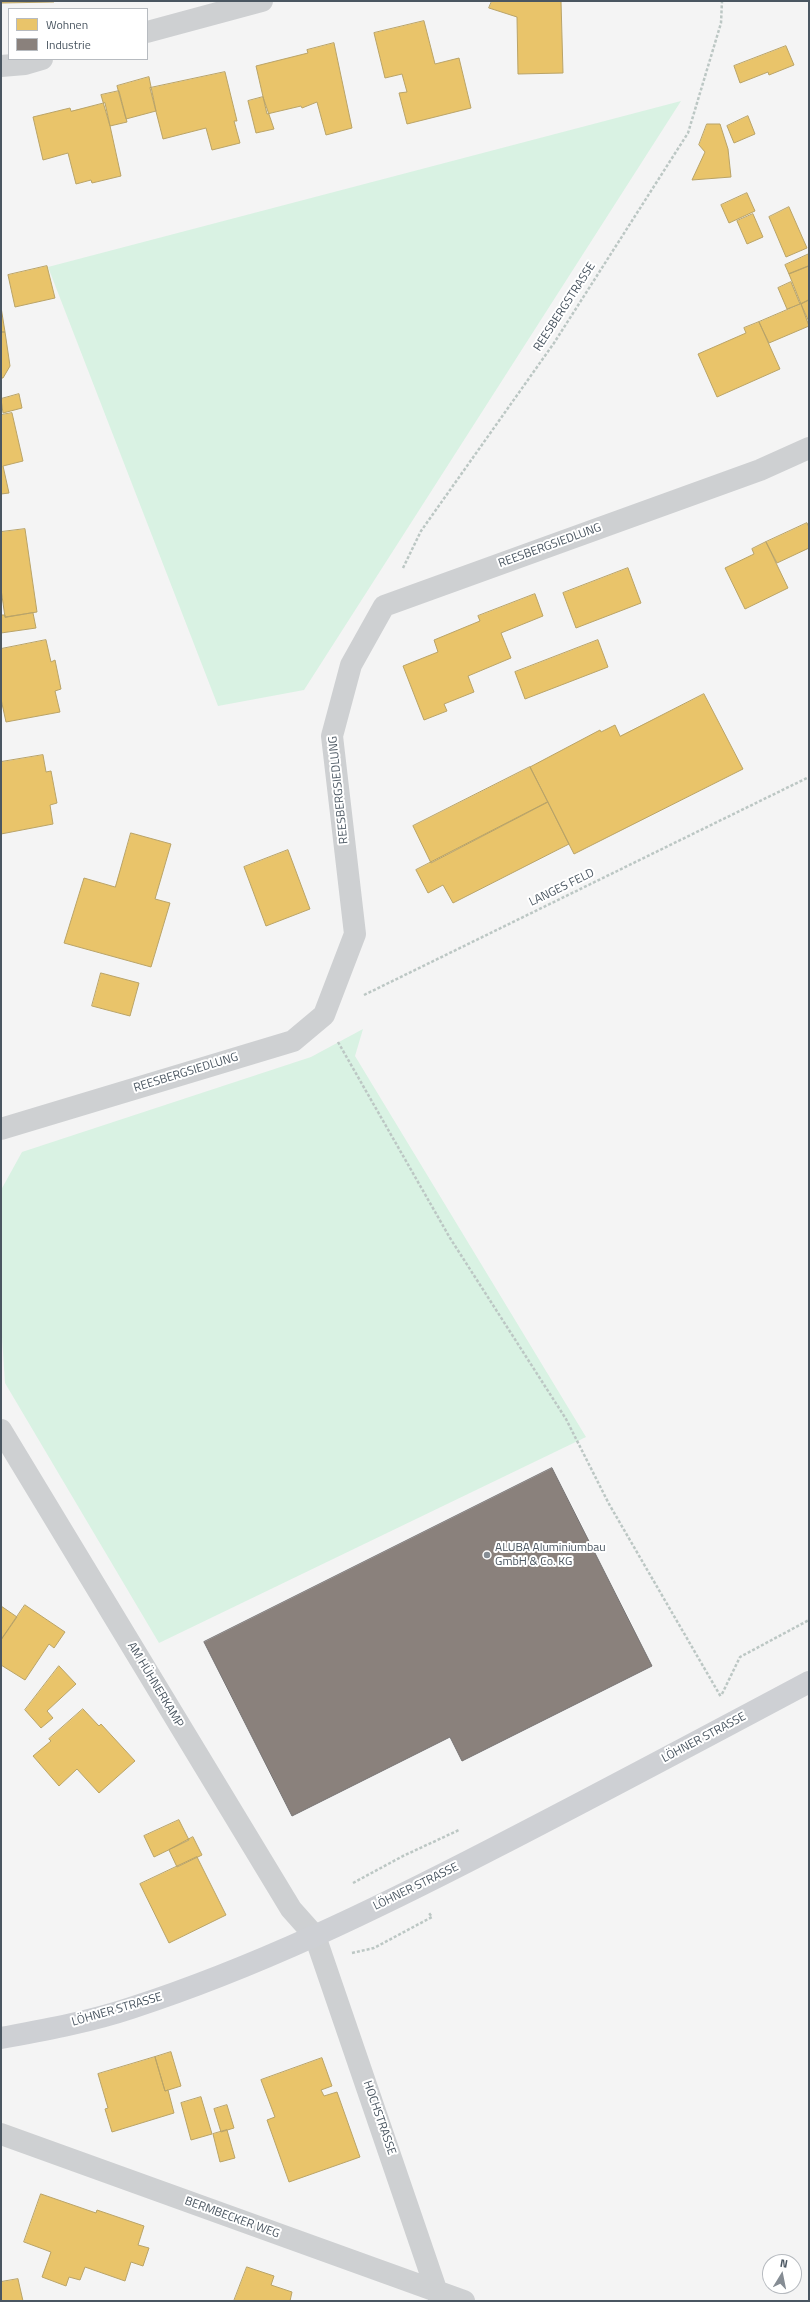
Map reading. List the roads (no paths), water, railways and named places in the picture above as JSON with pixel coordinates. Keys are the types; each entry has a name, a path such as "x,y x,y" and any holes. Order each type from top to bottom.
{"main road":[{"name":"LÖHNER STRASSE","path":"1,2038 53,2028 129,2009 216,1978 315,1936 417,1888 809,1682"}],"street":[{"path":"148,32 262,1"},
{"path":"1,66 24,64 38,60"},
{"name":"REESBERGSIEDLUNG","path":"1,1129 293,1041 324,1015 355,934 332,736 351,665 384,606 760,470 809,448"},
{"name":"AM HÜHNERKAMP","path":"1,1430 291,1909 315,1936"},
{"name":"HOCHSTRASSE","path":"315,1936 439,2297"},
{"name":"BERMBECKER WEG","path":"1,2134 439,2297 464,2301"}],"place":[{"name":"ALUBA Aluminiumbau GmbH & Co. KG","path":"487,1555"}]}
